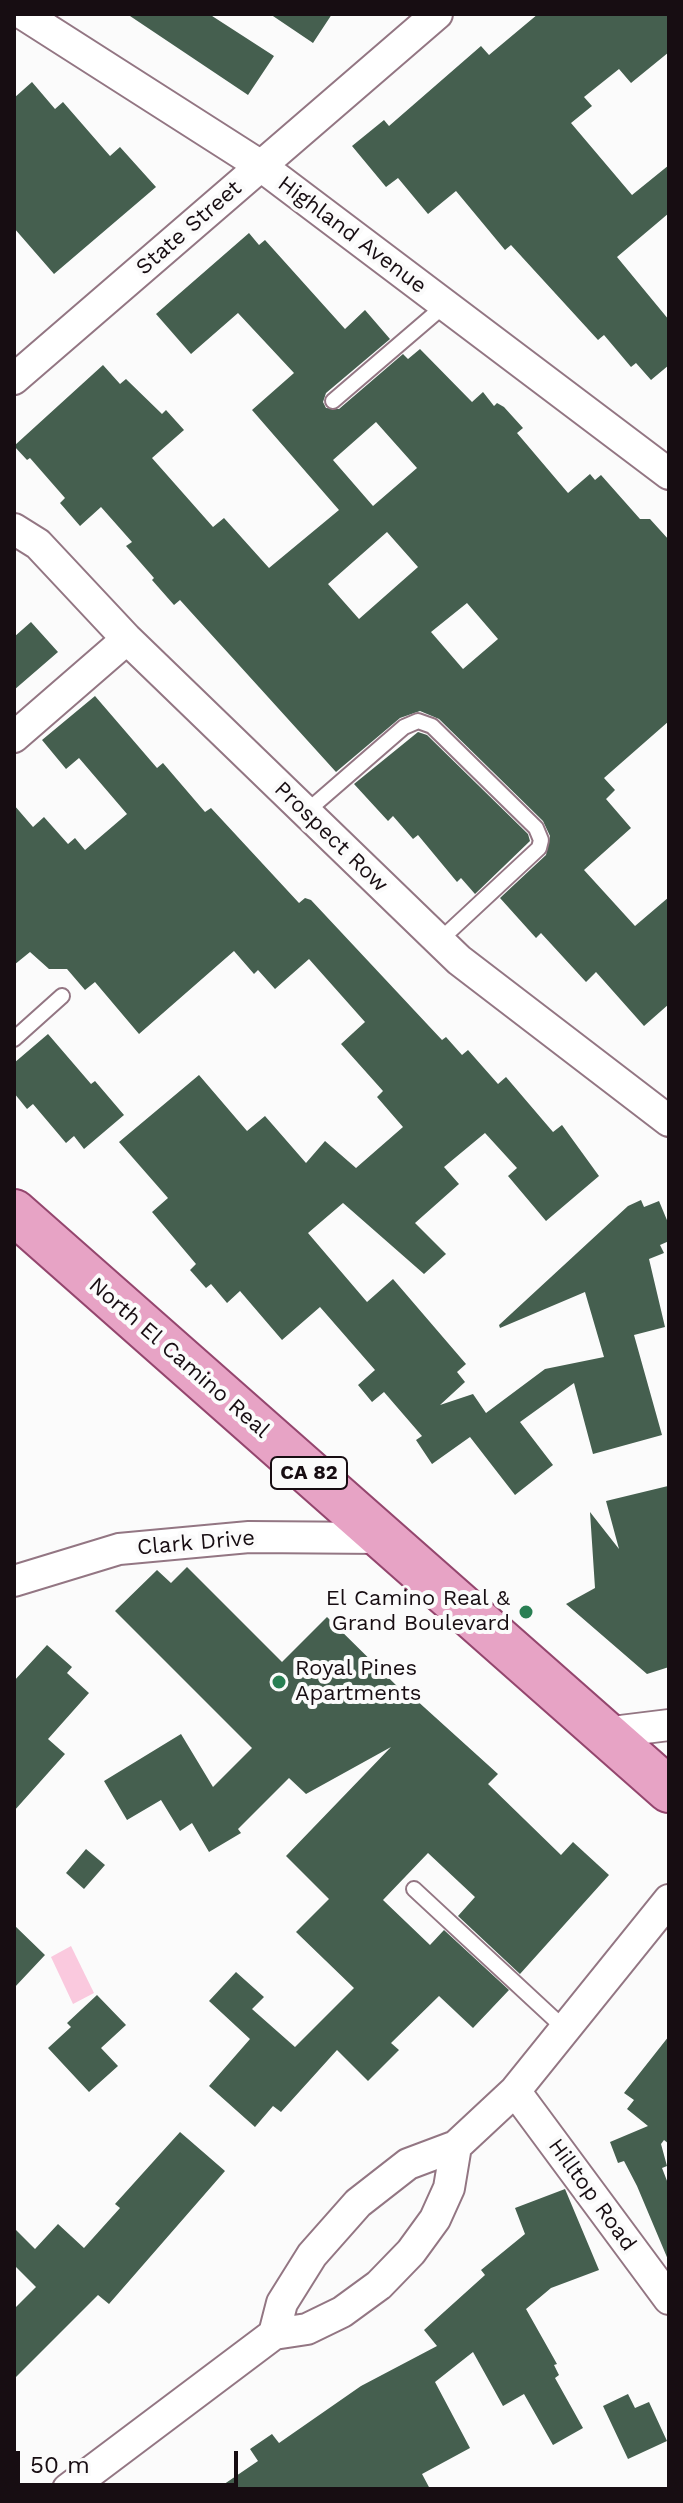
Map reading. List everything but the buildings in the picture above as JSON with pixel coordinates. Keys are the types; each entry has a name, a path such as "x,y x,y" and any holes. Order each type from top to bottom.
{"main road":[{"name":"North El Camino Real","path":"14,1212 669,1790"}],"street":[{"name":"Highland Avenue","path":"23,14 261,166 669,474"},
{"name":"State Street","path":"14,379 437,14"},
{"name":"Prospect Row","path":"14,529 38,544 127,639 439,941 669,1121"},
{"path":"14,737 127,639"},
{"name":"Clark Drive","path":"14,1581 119,1549 249,1537 383,1538"},
{"path":"604,1733 669,1725"},
{"path":"274,2334 282,2303 312,2255 358,2203 408,2164 456,2146 515,2091 669,1900"},
{"name":"Hilltop Road","path":"515,2091 669,2299"},
{"path":"68,2489 274,2334 307,2329 342,2312 379,2285 411,2252 435,2219 449,2188 456,2146"}],"lane":[{"path":"333,401 445,305"},
{"path":"306,812 404,727 418,721 432,726 536,828 541,840 539,848 439,941"},
{"path":"14,1039 62,996"},
{"path":"414,1889 565,2029"}],"shaded area":[{"path":"71,1946 94,1993 73,2004 51,1957"}],"place":[{"name":"El Camino Real & Grand Boulevard","path":"526,1612"},
{"name":"Royal Pines Apartments","path":"279,1682"}]}
